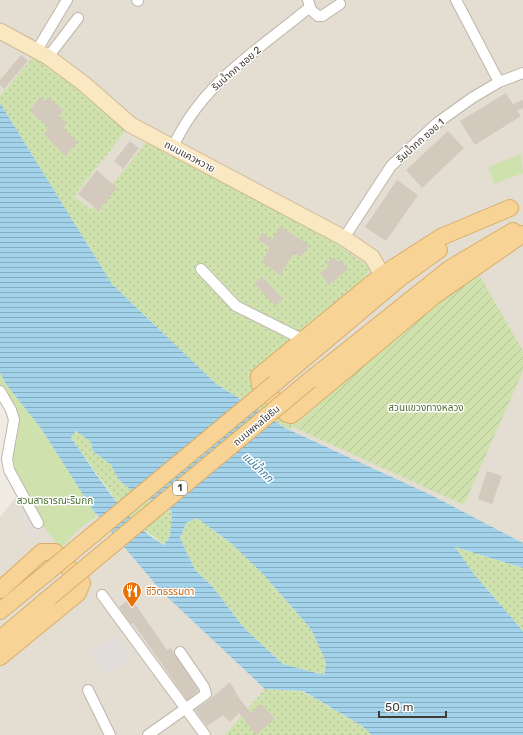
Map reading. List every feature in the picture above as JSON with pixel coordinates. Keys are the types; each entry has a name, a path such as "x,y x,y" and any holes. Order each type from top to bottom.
{"main road":[{"path":"516,204 441,237 382,275 259,376 260,385 286,414 291,415 434,296 523,234"},
{"name":"ถนนพหลโยธิน","path":"0,612 400,278 446,245 516,204"},
{"name":"ถนนพหลโยธิน","path":"0,640 50,596 310,380 449,269 491,243 523,226"},
{"path":"0,590 42,552 55,552 82,583 78,593 0,657"}],"street":[{"path":"42,54 67,0"},
{"path":"456,0 499,82"},
{"path":"309,3 318,16 322,16 340,4"},
{"name":"ริมน้ำกก ซอย 2","path":"173,146 182,127 203,97 236,66 309,3"},
{"path":"42,54 78,18"},
{"name":"ถนนแควหวาย","path":"0,31 42,54 83,83 131,125 344,238 372,257 382,275"},
{"name":"ริมน้ำกก ซอย 1","path":"344,238 391,166 437,123 499,82 523,73"},
{"path":"201,269 236,306 304,340"},
{"path":"0,391 11,410 14,420 7,459 9,470 38,523"},
{"path":"102,595 185,710 205,735"},
{"path":"148,735 206,694 206,690 180,652"},
{"path":"88,690 110,735"}],"shaded area":[{"path":"0,0 523,0 523,543 431,495 285,428 112,284 0,103"},
{"path":"54,449 118,540 265,689 258,735 0,735 0,517"},
{"path":"30,506 45,529 30,537 17,512"},
{"path":"118,636 131,658 113,672 103,675 89,651"}],"green space":[{"path":"34,56 71,79 126,130 74,196 91,210 148,141 180,156 331,240 371,268 364,278 253,373 291,419 301,419 289,430 215,383 112,284 0,103 0,96"},
{"path":"521,154 523,173 494,184 488,167"},
{"name":"สวนแขวงทางหลวง","path":"478,273 523,351 523,371 464,505 293,427 437,300"},
{"name":"สวนสาธารณะริมกก","path":"0,373 40,427 97,516 79,529 61,548 31,512 9,470 19,416 0,385"},
{"path":"77,431 91,442 93,451 111,465 119,480 140,497 172,512 170,536 164,545 127,516 71,438"},
{"path":"197,518 232,544 262,573 311,629 326,662 324,675 283,664 245,629 212,586 195,570 180,538 186,523"},
{"path":"454,547 523,568 523,631 474,574"},
{"path":"265,689 302,691 362,726 372,735 225,735"}],"water":[{"name":"แม่น้ำกก","path":"0,103 112,284 215,383 285,428 431,495 523,543 523,568 455,547 474,574 523,631 523,735 372,735 362,726 303,691 265,689 163,593 93,510 40,427 6,384 0,373","holes":["76,431 91,442 93,451 111,465 119,480 140,497 160,504 172,512 170,536 164,545 136,524 113,497 71,438","197,518 232,544 262,573 311,629 326,662 324,675 283,664 245,629 212,586 195,570 180,538 186,523"]}],"building":[{"path":"21,55 28,61 4,89 0,85 0,80"},
{"path":"506,93 513,104 523,100 523,108 517,111 521,116 475,145 460,121"},
{"path":"40,97 45,101 48,97 64,110 59,116 67,123 63,128 78,142 65,156 44,134 49,128 29,111"},
{"path":"448,131 464,148 422,188 406,170"},
{"path":"130,141 139,148 123,169 114,161"},
{"path":"97,170 117,188 99,211 78,194"},
{"path":"397,180 418,195 386,241 365,227"},
{"path":"280,226 309,245 301,257 294,253 280,275 262,262 270,247 258,240 262,233 272,240"},
{"path":"334,257 338,262 340,259 348,269 329,285 320,273 329,266 326,263"},
{"path":"262,276 283,299 275,306 254,283"},
{"path":"487,471 502,476 492,504 478,499"},
{"path":"131,598 167,650 171,648 198,690 187,700 133,623 131,624 119,607"},
{"path":"230,682 239,698 251,713 261,704 275,719 256,735 239,713 230,722 223,715 207,726 195,710"}],"place":[{"name":"ชีวิตธรรมดา","path":"132,608"}]}
